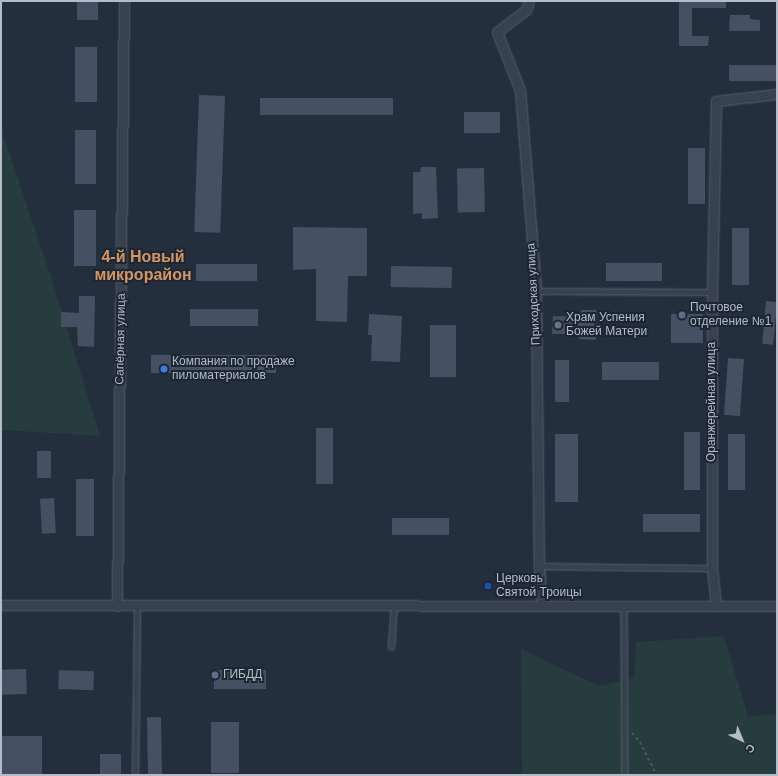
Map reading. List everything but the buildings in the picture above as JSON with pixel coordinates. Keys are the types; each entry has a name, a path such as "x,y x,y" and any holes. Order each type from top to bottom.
{"street":[{"name":"Сапёрная улица","path":"117,606 124,1"},
{"name":"Приходская улица","path":"529,1 526,10 497,32 520,90 536,291 539,566 542,606"},
{"name":"Оранжерейная улица","path":"716,606 712,568 712,292 716,101 777,94"},
{"path":"1,605 138,606 394,604 624,607 777,606"}],"lane":[{"path":"536,291 712,292"},
{"path":"539,566 712,568"},
{"path":"391,647 394,604"},
{"path":"135,775 138,606"},
{"path":"624,607 627,728 625,775"}],"path":[{"path":"627,728 640,742 657,775"}],"green space":[{"path":"1,128 51,277 100,436 1,430"},
{"path":"724,636 748,716 777,714 777,775 522,775 521,649 599,686 634,678 636,642"}],"place":[{"name":"Почтовое отделение №1","path":"682,315"},
{"name":"Храм Успения Божей Матери","path":"558,325"},
{"name":"Компания по продаже пиломатериалов","path":"164,369"},
{"name":"Церковь Святой Троицы","path":"488,586"},
{"name":"ГИБДД","path":"215,675"}],"district":[{"name":"4-й Новый микрорайон","path":"143,266"}]}
